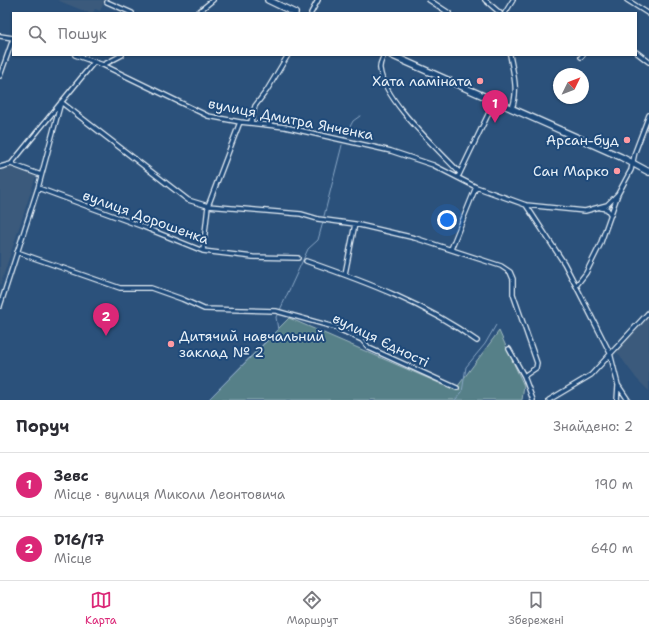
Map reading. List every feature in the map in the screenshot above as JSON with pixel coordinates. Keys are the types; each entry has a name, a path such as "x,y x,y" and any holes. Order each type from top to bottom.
{"main road":[{"path":"268,0 293,12"},
{"path":"393,56 495,100 633,163 649,172"}],"street":[{"path":"198,12 214,0"},
{"path":"312,12 318,0"},
{"path":"428,0 447,12"},
{"path":"485,0 499,12"},
{"path":"506,12 513,0"},
{"path":"627,0 649,14"},
{"path":"107,2 130,12"},
{"path":"0,36 12,39"},
{"path":"0,76 12,42"},
{"path":"637,53 649,62"},
{"name":"вулиця Дмитра Янченка","path":"78,56 104,65 208,116 240,122 285,126 391,151 433,166 476,187 526,205 585,211 607,205 618,194"},
{"path":"104,65 120,56"},
{"path":"251,122 255,106 267,90 287,56"},
{"path":"384,56 380,69 386,88 397,104 460,173"},
{"path":"510,56 515,83 515,100 512,108"},
{"path":"0,167 11,164 94,62"},
{"path":"457,178 495,100"},
{"path":"0,306 38,188 62,102"},
{"path":"62,102 184,198 208,206 301,214 318,219 355,224 414,238 501,266 510,272 513,279 513,294 537,363 536,368 524,376"},
{"path":"576,286 592,261 611,216 618,194 631,170 649,115"},
{"path":"203,251 208,206 240,122"},
{"path":"11,164 41,175"},
{"path":"451,249 476,187"},
{"name":"вулиця Дорошенка","path":"38,188 203,251 253,257 298,258"},
{"path":"526,205 564,263 610,354 618,385 617,400"},
{"path":"599,208 607,209 611,216"},
{"path":"345,274 355,224"},
{"name":"вулиця Єдності","path":"17,252 120,288 151,288 204,309 276,311 334,327 362,340 369,348 457,388"},
{"path":"306,261 361,280 432,312 477,341"},
{"path":"549,400 591,375 649,312"},
{"path":"509,349 524,376 533,400"},
{"path":"618,385 628,400"}],"shaded area":[{"path":"57,0 105,0 100,11 95,9 94,12 87,12"},
{"path":"11,167 36,176 0,286 0,170"},
{"path":"649,315 649,391 636,378 616,351"}],"green space":[{"path":"289,318 455,390 499,331 524,386 522,400 208,400"}],"waterway":[{"path":"344,138 353,121 360,116"},
{"path":"324,216 342,145"},
{"path":"280,310 308,249 318,240 323,222"},
{"path":"208,400 278,330 276,317 278,313"},
{"path":"455,400 462,392 466,367 485,344 496,325"}],"place":[{"name":"Хата ламіната","path":"480,81"},
{"name":"Зевс","path":"495,123"},
{"name":"Арсан-буд","path":"627,140"},
{"name":"Сан Марко","path":"617,171"},
{"name":"D16/17","path":"106,336"},
{"name":"Дитячий навчальний заклад № 2","path":"171,344"}]}
